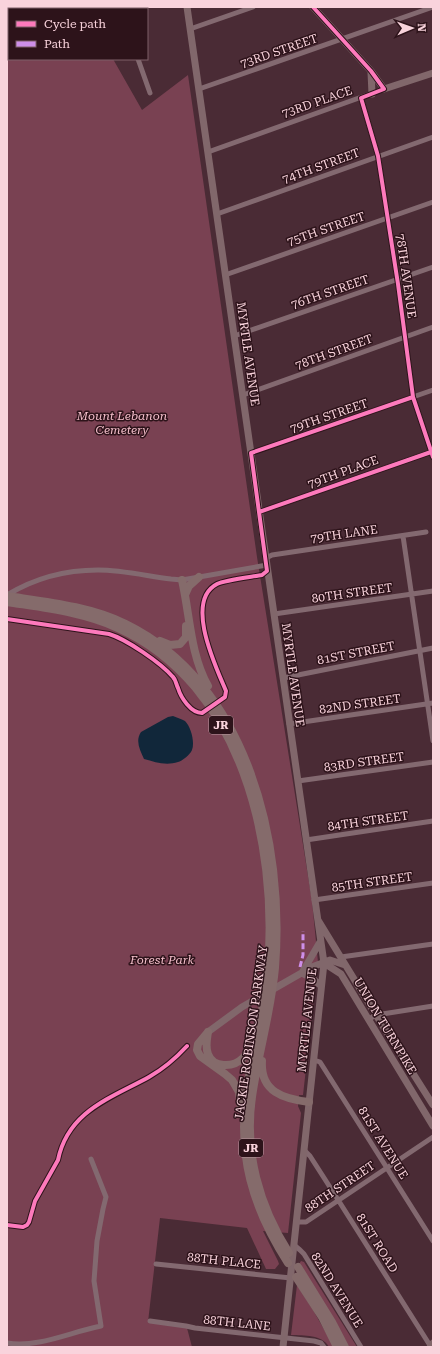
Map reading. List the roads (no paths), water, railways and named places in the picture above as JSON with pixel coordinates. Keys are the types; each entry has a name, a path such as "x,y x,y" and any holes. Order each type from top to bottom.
{"highway":[{"path":"185,595 189,586 199,576"},
{"path":"180,580 185,595 197,663 217,705"},
{"path":"126,624 147,632 168,645 176,646 182,643 187,631 180,580"},
{"name":"JACKIE ROBINSON PARKWAY","path":"7,595 13,601 87,616 128,633 152,648 173,664 191,681 208,704 227,736 242,769 258,821 266,870 269,904 271,970"},
{"name":"JACKIE ROBINSON PARKWAY","path":"13,601 76,607 102,614 126,624 151,639 179,660 201,684 217,705 245,758 264,818 271,856 275,893 276,931 265,1014 264,1037 252,1099 250,1128 251,1148 257,1183 263,1203 273,1225 291,1253"},
{"name":"JACKIE ROBINSON PARKWAY","path":"265,1014 260,1024 247,1086 243,1132 249,1177 256,1201 266,1225 288,1263"},
{"path":"208,1032 207,1046 210,1058 218,1064 230,1065 240,1060 246,1054 260,1024"},
{"path":"208,1032 198,1044 197,1050 200,1056 229,1077 237,1088 240,1097 243,1132"},
{"path":"264,1037 262,1066 263,1075 267,1083 273,1090 284,1097 309,1102"},
{"path":"298,1268 332,1322 344,1347"},
{"path":"293,1277 322,1317 337,1347"}],"main road":[{"name":"MYRTLE AVENUE","path":"187,7 298,781 316,917 324,963 294,1245 291,1253 293,1277 283,1347"},
{"path":"313,7 341,40 371,71 384,89"},
{"path":"371,71 372,94"},
{"name":"73RD PLACE","path":"384,89 433,73"},
{"name":"UNION TURNPIKE","path":"316,917 433,1105"},
{"path":"302,973 320,942"},
{"name":"UNION TURNPIKE","path":"324,963 330,960 345,965"},
{"path":"208,1032 242,1007 312,967 324,963"},
{"name":"UNION TURNPIKE","path":"324,963 341,974 433,1126"},
{"path":"302,973 312,978 321,986"}],"street":[{"path":"190,29 253,7"},
{"name":"73RD STREET","path":"199,89 433,7"},
{"path":"138,60 150,93"},
{"name":"73RD PLACE","path":"208,152 384,89"},
{"name":"78TH AVENUE","path":"361,98 378,156 413,397 432,453"},
{"name":"74TH STREET","path":"217,214 433,137"},
{"name":"75TH STREET","path":"225,275 433,202"},
{"name":"76TH STREET","path":"234,336 433,267"},
{"name":"78TH STREET","path":"243,395 433,328"},
{"name":"79TH STREET","path":"251,453 433,390"},
{"name":"79TH PLACE","path":"259,512 432,453"},
{"name":"79TH LANE","path":"180,580 266,562 272,555 426,532"},
{"path":"403,536 420,650 430,704 433,741"},
{"path":"7,595 25,584 42,578 78,571 117,571 180,580"},
{"name":"80TH STREET","path":"274,614 433,591"},
{"name":"81ST STREET","path":"283,678 433,648"},
{"name":"82ND STREET","path":"289,724 430,704"},
{"name":"83RD STREET","path":"298,781 433,762"},
{"name":"84TH STREET","path":"306,840 433,821"},
{"name":"85TH STREET","path":"314,900 433,883"},
{"path":"341,957 433,944"},
{"path":"369,1019 376,1015 433,1006"},
{"name":"81ST AVENUE","path":"314,1060 320,1062 433,1241"},
{"name":"88TH STREET","path":"296,1222 306,1222 433,1137"},
{"name":"81ST ROAD","path":"304,1150 310,1156 431,1346"},
{"path":"12,1345 40,1345 86,1328 101,1326 94,1281 102,1209 106,1197 92,1160"},
{"name":"82ND AVENUE","path":"294,1245 304,1254 361,1347"},
{"name":"88TH PLACE","path":"156,1264 293,1277"},
{"name":"88TH LANE","path":"150,1321 194,1328 316,1342 323,1346"}],"water":[{"path":"173,716 185,721 189,727 193,743 191,752 184,759 169,764 144,759 138,742 141,732 168,717"}],"park label":[{"name":"Mount Lebanon Cemetery","path":"122,423"},
{"name":"Forest Park","path":"162,960"}]}
